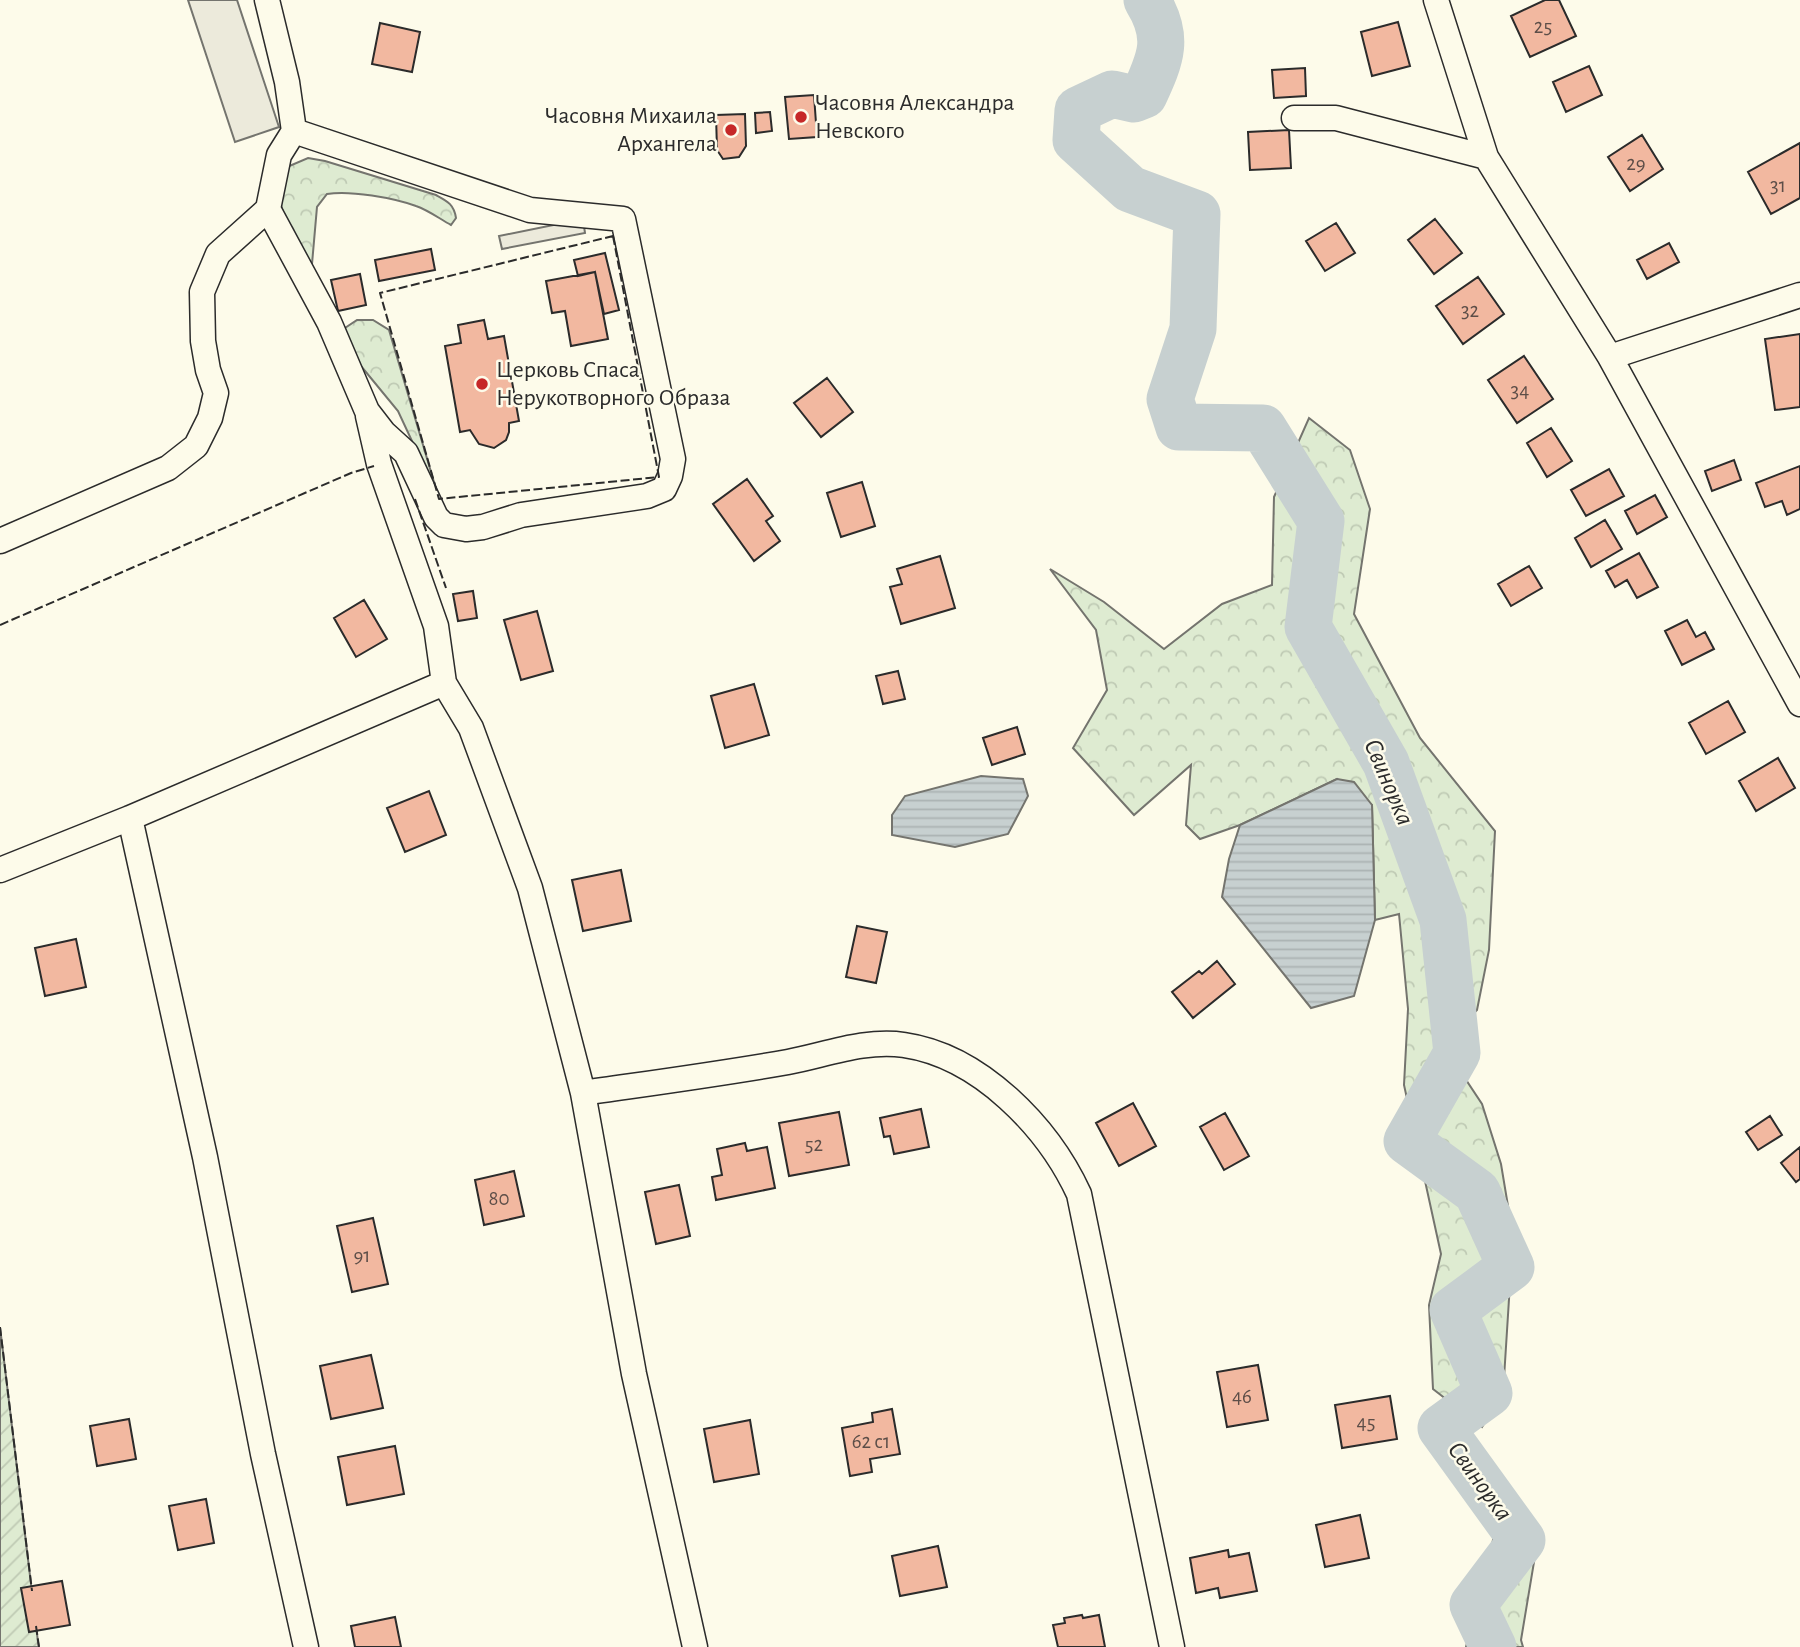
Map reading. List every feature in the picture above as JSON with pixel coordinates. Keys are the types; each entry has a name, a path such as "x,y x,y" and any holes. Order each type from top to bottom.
{"street":[{"path":"0,541 168,468 196,446 210,418 216,393 208,370 203,341 202,292 218,254 268,209 279,155 294,131 287,82 267,0"},
{"path":"1436,0 1486,157 1610,357 1800,704"},
{"path":"1294,118 1336,118 1486,157"},
{"path":"294,131 530,209 623,219 673,459 670,476 664,489 647,496 521,515 483,527 454,528 444,525 436,517 406,453 384,433 367,411"},
{"path":"268,209 328,322 367,411 379,464 436,626 444,683 471,728 530,888 583,1093 634,1374 695,1647"},
{"path":"1610,357 1800,295"},
{"path":"0,870 130,818 444,683"},
{"path":"130,818 205,1157 262,1454 306,1647"},
{"path":"583,1093 789,1062 868,1045 902,1044 930,1051 960,1064 1005,1096 1049,1142 1066,1166 1079,1194 1172,1647"}],"green space":[{"path":"308,158 436,195 452,206 456,218 451,225 420,208 396,200 359,194 327,194 317,207 312,264 303,275 279,199 287,167"},
{"path":"357,320 373,320 389,330 439,499 398,411 347,349 345,328"},
{"path":"1309,418 1350,450 1370,509 1354,614 1420,738 1495,831 1489,950 1477,1010 1443,1045 1482,1104 1501,1164 1513,1236 1503,1394 1482,1427 1433,1389 1429,1305 1441,1254 1404,1085 1408,1009 1399,914 1375,920 1372,805 1337,779 1240,825 1200,839 1186,825 1191,765 1134,815 1073,748 1107,690 1096,630 1050,569 1104,602 1164,649 1222,604 1272,585 1274,497"},
{"path":"0,1327 38,1642 39,1647 0,1647"},
{"path":"1494,1536 1536,1550 1521,1640 1523,1647 1466,1647"}],"shaded area":[{"path":"188,0 237,0 279,127 235,142"},
{"path":"583,219 585,233 502,249 499,236"},
{"path":"981,776 1023,779 1028,796 1008,834 955,847 892,835 892,815 905,796"},
{"path":"1337,779 1354,782 1372,805 1375,920 1354,996 1311,1008 1222,897 1229,859 1240,825"}],"building":[{"path":"1545,0 1559,0 1576,36 1530,57 1511,16"},
{"path":"1398,22 1410,66 1372,76 1361,32"},
{"path":"380,23 420,32 412,72 372,64"},
{"path":"1589,66 1602,95 1566,112 1553,82"},
{"path":"1305,68 1306,96 1274,98 1272,70"},
{"name":"Часовня Александра Невского","path":"814,95 817,137 789,139 785,97"},
{"path":"770,112 772,131 756,133 755,113"},
{"name":"Часовня Михаила Архангела","path":"745,114 746,146 739,157 723,159 717,150 716,115"},
{"path":"1289,130 1291,168 1250,170 1248,132"},
{"path":"1642,135 1663,169 1630,191 1608,157"},
{"path":"1800,143 1800,198 1771,214 1748,172"},
{"path":"1435,219 1462,253 1434,274 1408,240"},
{"path":"1336,223 1355,253 1325,271 1306,241"},
{"path":"1669,243 1679,262 1647,279 1637,260"},
{"path":"431,249 435,270 379,281 375,260"},
{"path":"605,253 619,310 604,314 595,272 578,276 574,260"},
{"path":"595,272 608,339 571,346 565,311 552,313 546,281"},
{"path":"360,274 366,305 338,311 331,280"},
{"path":"1478,277 1504,314 1463,344 1436,306"},
{"name":"Церковь Спаса Нерукотворного Образа","path":"484,320 488,339 504,336 519,421 509,423 506,440 494,448 479,444 470,430 460,432 445,346 461,343 458,325"},
{"path":"1800,334 1800,407 1775,410 1765,339"},
{"path":"1524,356 1553,399 1517,423 1488,380"},
{"path":"827,378 853,412 821,437 794,403"},
{"path":"1551,428 1572,461 1547,477 1527,443"},
{"path":"1734,460 1741,480 1712,491 1705,471"},
{"path":"1800,466 1800,509 1787,515 1782,501 1765,507 1756,483"},
{"path":"1609,469 1624,496 1586,516 1571,490"},
{"path":"747,479 773,516 766,521 780,541 754,561 713,504"},
{"path":"862,482 875,526 841,537 827,493"},
{"path":"1655,495 1667,517 1637,534 1625,511"},
{"path":"1605,520 1622,549 1591,567 1575,538"},
{"path":"1639,553 1658,587 1637,598 1627,580 1615,587 1606,571"},
{"path":"940,556 955,608 901,624 890,587 902,584 897,569"},
{"path":"1529,566 1542,588 1511,606 1498,584"},
{"path":"473,591 477,618 458,621 453,594"},
{"path":"364,600 387,639 356,657 334,618"},
{"path":"537,611 553,671 521,680 504,620"},
{"path":"1687,620 1696,637 1705,632 1714,649 1682,665 1665,631"},
{"path":"898,671 905,699 883,704 876,676"},
{"path":"754,684 769,735 725,748 711,696"},
{"path":"1728,701 1745,732 1706,754 1689,723"},
{"path":"1017,727 1025,754 992,765 983,738"},
{"path":"1778,758 1795,788 1756,811 1739,781"},
{"path":"429,791 446,835 405,852 387,808"},
{"path":"621,870 631,921 583,931 572,880"},
{"path":"857,926 887,932 876,983 846,977"},
{"path":"76,939 86,987 45,996 35,948"},
{"path":"1217,961 1235,984 1193,1018 1172,992 1199,971 1202,974"},
{"path":"1133,1103 1156,1146 1119,1166 1096,1123"},
{"path":"921,1109 929,1147 894,1154 890,1136 884,1137 880,1118"},
{"path":"839,1112 849,1165 789,1176 779,1123"},
{"path":"1225,1113 1249,1156 1224,1170 1200,1127"},
{"path":"1770,1116 1782,1135 1758,1150 1746,1132"},
{"path":"745,1143 747,1151 767,1147 775,1188 716,1200 712,1177 722,1175 717,1149"},
{"path":"1800,1147 1800,1179 1796,1182 1781,1163"},
{"path":"514,1171 524,1216 484,1225 475,1180"},
{"path":"679,1185 690,1236 656,1244 645,1192"},
{"path":"373,1218 388,1284 352,1292 337,1226"},
{"path":"371,1355 383,1408 331,1419 320,1366"},
{"path":"1258,1365 1268,1420 1227,1427 1217,1372"},
{"path":"1390,1396 1397,1439 1342,1448 1335,1405"},
{"path":"892,1409 900,1454 870,1459 872,1472 850,1476 842,1428 873,1422 872,1413"},
{"path":"129,1419 136,1459 97,1466 90,1426"},
{"path":"750,1420 759,1474 714,1482 704,1429"},
{"path":"395,1446 404,1494 347,1505 338,1457"},
{"path":"206,1499 214,1543 178,1550 169,1506"},
{"path":"1360,1515 1369,1558 1325,1567 1316,1525"},
{"path":"938,1546 947,1587 900,1596 892,1556"},
{"path":"1228,1550 1229,1557 1249,1553 1257,1591 1220,1598 1218,1588 1196,1593 1190,1558"},
{"path":"62,1581 70,1625 29,1632 21,1588"},
{"path":"1082,1615 1083,1618 1099,1615 1105,1647 1058,1647 1053,1625 1065,1623 1064,1618"},
{"path":"395,1617 401,1647 355,1647 351,1626"}],"waterway":[{"name":"Свинорка","path":"1147,0 1159,25 1161,37 1155,70 1144,95 1134,99 1112,94 1078,110 1076,140 1130,189 1197,214 1193,329 1170,399 1179,427 1263,428 1321,521 1308,627 1386,763 1443,920 1457,1053 1407,1141 1477,1192 1511,1267 1453,1310 1489,1393 1441,1428 1522,1540 1473,1605 1493,1647"}],"fence":[{"path":"613,236 659,477 439,499 380,293 613,236"},
{"path":"0,625 351,473 374,466"},
{"path":"415,499 446,588"},
{"path":"0,1327 32,1591"},
{"path":"36,1626 39,1647"}],"place":[{"name":"Часовня Александра Невского","path":"801,117"},
{"name":"Часовня Михаила Архангела","path":"731,130"},
{"name":"Церковь Спаса Нерукотворного Образа","path":"482,384"}]}
